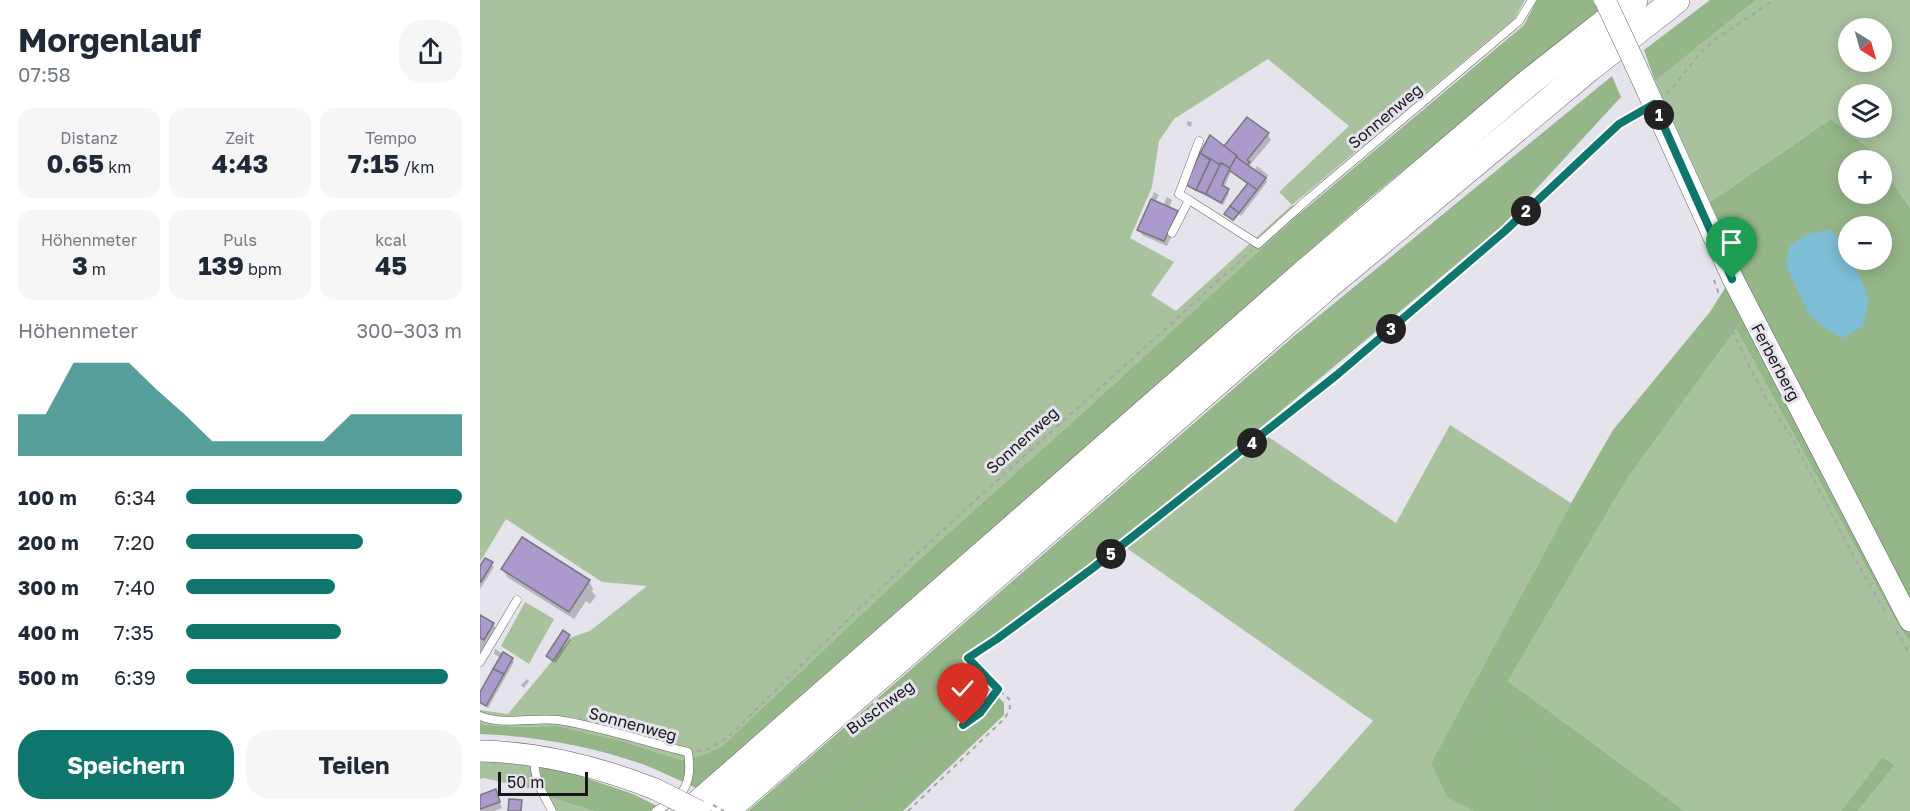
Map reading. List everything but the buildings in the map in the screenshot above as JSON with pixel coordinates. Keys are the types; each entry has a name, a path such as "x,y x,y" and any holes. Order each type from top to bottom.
{"highway":[{"path":"690,811 1316,263 1527,84 1634,0"},
{"path":"724,811 1326,287 1571,82 1676,0"}],"street":[{"name":"Ferberberg","path":"1605,0 1732,279 1910,621"},
{"path":"480,752 535,756 600,769 655,789 699,811"}],"lane":[{"name":"Sonnenweg","path":"1258,243 1519,21 1532,0"},
{"path":"1199,141 1179,194 1258,243"},
{"path":"1172,233 1189,200"},
{"path":"480,662 517,600"},
{"name":"Sonnenweg","path":"480,716 515,722 554,720 595,726 688,752"},
{"path":"656,811 678,798 683,792 691,768 688,752"},
{"path":"535,756 534,767 537,781 552,811"}],"path":[{"name":"Buschweg","path":"765,811 828,759 1093,568 1338,374 1505,231 1619,124 1662,99 1701,51 1774,0"},
{"name":"Sonnenweg","path":"688,752 708,750 728,737 914,556 1258,243"},
{"path":"1713,273 1729,323 1768,402 1791,434 1856,561 1910,654"},
{"path":"1460,764 1480,707 1522,627 1591,517 1682,389 1713,337 1729,323 1741,323 1760,330"},
{"path":"908,811 1005,718 1010,708 1009,699 968,658"},
{"path":"1499,671 1501,693 1521,726 1536,758 1552,811"},
{"path":"852,811 926,750 980,713 998,689"}],"green space":[{"path":"480,0 1525,0 1515,18 1292,205 1299,214 922,557 722,746 705,754 681,760 622,741 558,726 521,727 480,723 480,710 508,714 572,637 590,631 647,586 602,582 506,519 480,562","holes":["1268,59 1349,126 1279,192 1292,205 1176,311 1151,295 1174,262 1130,238 1152,187 1159,141 1174,119"]},
{"path":"1537,0 1593,0 1599,12 1372,196 696,788 645,765 605,752 543,740 480,734 480,723 521,727 558,726 622,741 681,760 705,754 722,746 922,557 1299,214 1524,25"},
{"path":"1710,0 1756,0 1655,81 1644,50"},
{"path":"1756,0 1910,0 1910,208 1892,181 1892,150 1871,150 1856,138 1892,138 1892,84 1838,84 1838,124 1831,119 1710,202 1655,81"},
{"path":"1612,76 1621,97 1502,226 1258,430 1071,579 963,658 1004,703 1004,715 903,811 748,811 1293,337"},
{"path":"1831,119 1838,124 1838,138 1856,138 1871,150 1838,150 1838,204 1892,204 1892,181 1910,208 1910,603 1761,316 1710,202"},
{"path":"1730,280 1910,626 1910,642 1897,623 1736,329 1627,479 1508,681 1685,811 1473,811 1447,797 1431,763 1571,503 1613,430 1710,312"},
{"path":"1736,329 1897,623 1910,642 1910,811 1858,811 1895,765 1882,757 1841,811 1685,811 1508,681 1627,479"},
{"path":"1450,425 1571,503 1431,763 1448,797 1473,811 1293,811 1373,721 1118,542 1258,430 1396,523"},
{"path":"525,602 554,619 529,664 501,646"},
{"path":"1882,757 1895,765 1858,811 1841,811"},
{"path":"480,760 541,766 549,797 537,790 480,779"},
{"path":"541,766 577,775 633,794 667,811 594,811 549,797 541,784"},
{"path":"549,797 594,811 556,811"}],"water":[{"path":"1830,230 1838,237 1838,270 1857,270 1869,298 1863,326 1843,338 1824,328 1808,313 1786,265 1790,245 1810,233"}],"route":[{"path":"963,725 980,713 998,689 968,658 1093,568 1338,374 1505,231 1619,124 1654,104 1732,279"}]}
